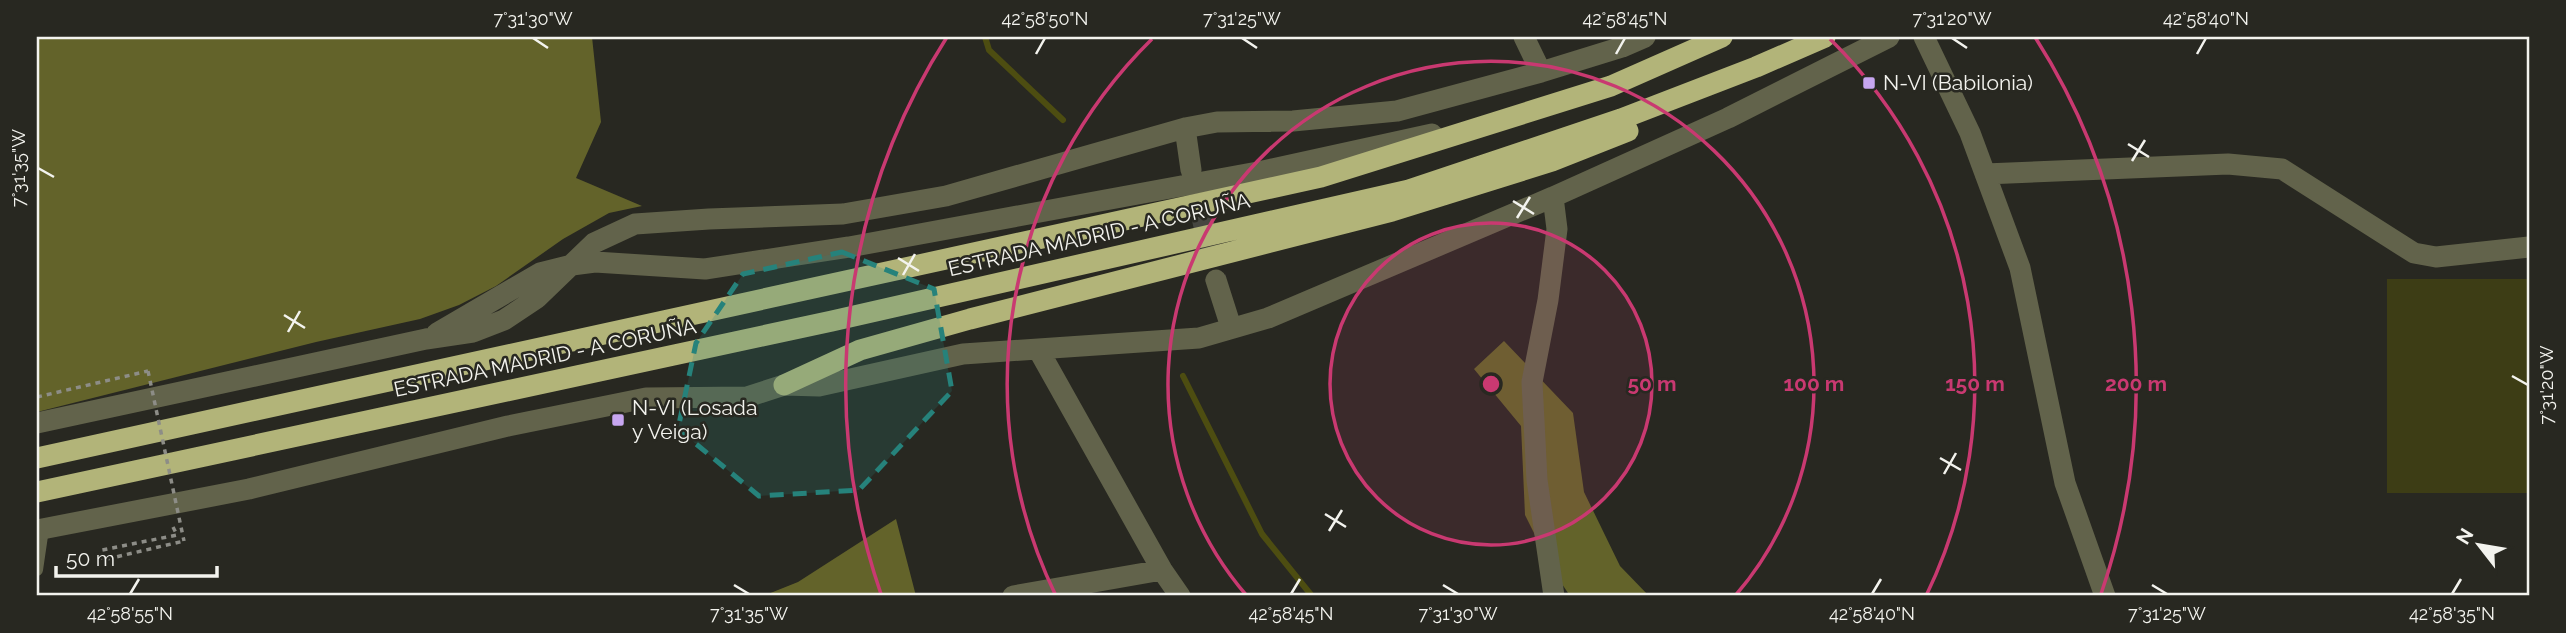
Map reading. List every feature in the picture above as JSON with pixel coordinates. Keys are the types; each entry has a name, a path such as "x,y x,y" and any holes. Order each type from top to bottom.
{"highway":[{"name":"ESTRADA MADRID - A CORUÑA","path":"37,457 1321,177 1611,86 1722,37"},
{"name":"ESTRADA MADRID - A CORUÑA","path":"37,492 832,321 1409,190 1621,119 1756,67 1825,37"},
{"path":"784,385 860,350 970,319 1392,211 1552,161 1660,118 1756,67"}],"street":[{"path":"1524,37 1541,72"},
{"path":"37,423 426,339 473,332 504,320 537,298 594,243 635,224 844,214 946,196 1185,128 1217,122 1293,121 1397,111 1541,72 1622,47 1645,37"},
{"path":"40,530 249,489 508,426 646,398 747,397 784,385 819,386 963,354 1199,338 1268,318 1553,197 1728,118 1889,37"},
{"path":"1924,37 1970,133 2020,268 2065,483 2105,596"},
{"path":"572,265 595,262 705,269 849,247 1263,171 1525,113"},
{"path":"1185,128 1191,170"},
{"path":"1985,174 2228,164 2283,169 2414,253 2436,257 2529,247"},
{"path":"1553,197 1557,229 1548,300 1532,382 1538,480 1554,596"},
{"path":"1216,280 1231,327"},
{"path":"1038,349 1162,570 1180,596"},
{"path":"1013,596 1162,570"}],"lane":[{"path":"37,570 40,530"}],"path":[{"path":"37,397 148,371 184,541 103,560 102,550 177,535 174,527 162,529"},
{"path":"167,517 194,510 191,500"}],"highlighted area":[{"path":"842,252 934,289 952,391 859,490 759,496 678,429 696,343 743,274"}],"shaded area":[{"path":"37,37 592,37 601,122 576,178 642,206 609,213 563,239 496,286 459,305 420,319 316,342 37,412"},
{"path":"2387,279 2529,279 2529,493 2387,493"},
{"path":"1504,341 1573,413 1584,492 1620,566 1649,596 1570,596 1552,569 1525,515 1521,426 1474,369"},
{"path":"896,519 916,596 763,596 798,582"}],"waterway":[{"path":"985,37 989,50 1063,120"},
{"path":"1183,376 1262,534 1312,596"}],"tunnel":[{"path":"1195,186 1216,280"}],"place":[{"name":"N-VI (Babilonia)","path":"1869,83"},
{"name":"N-VI (Losada y Veiga)","path":"618,420"}]}
